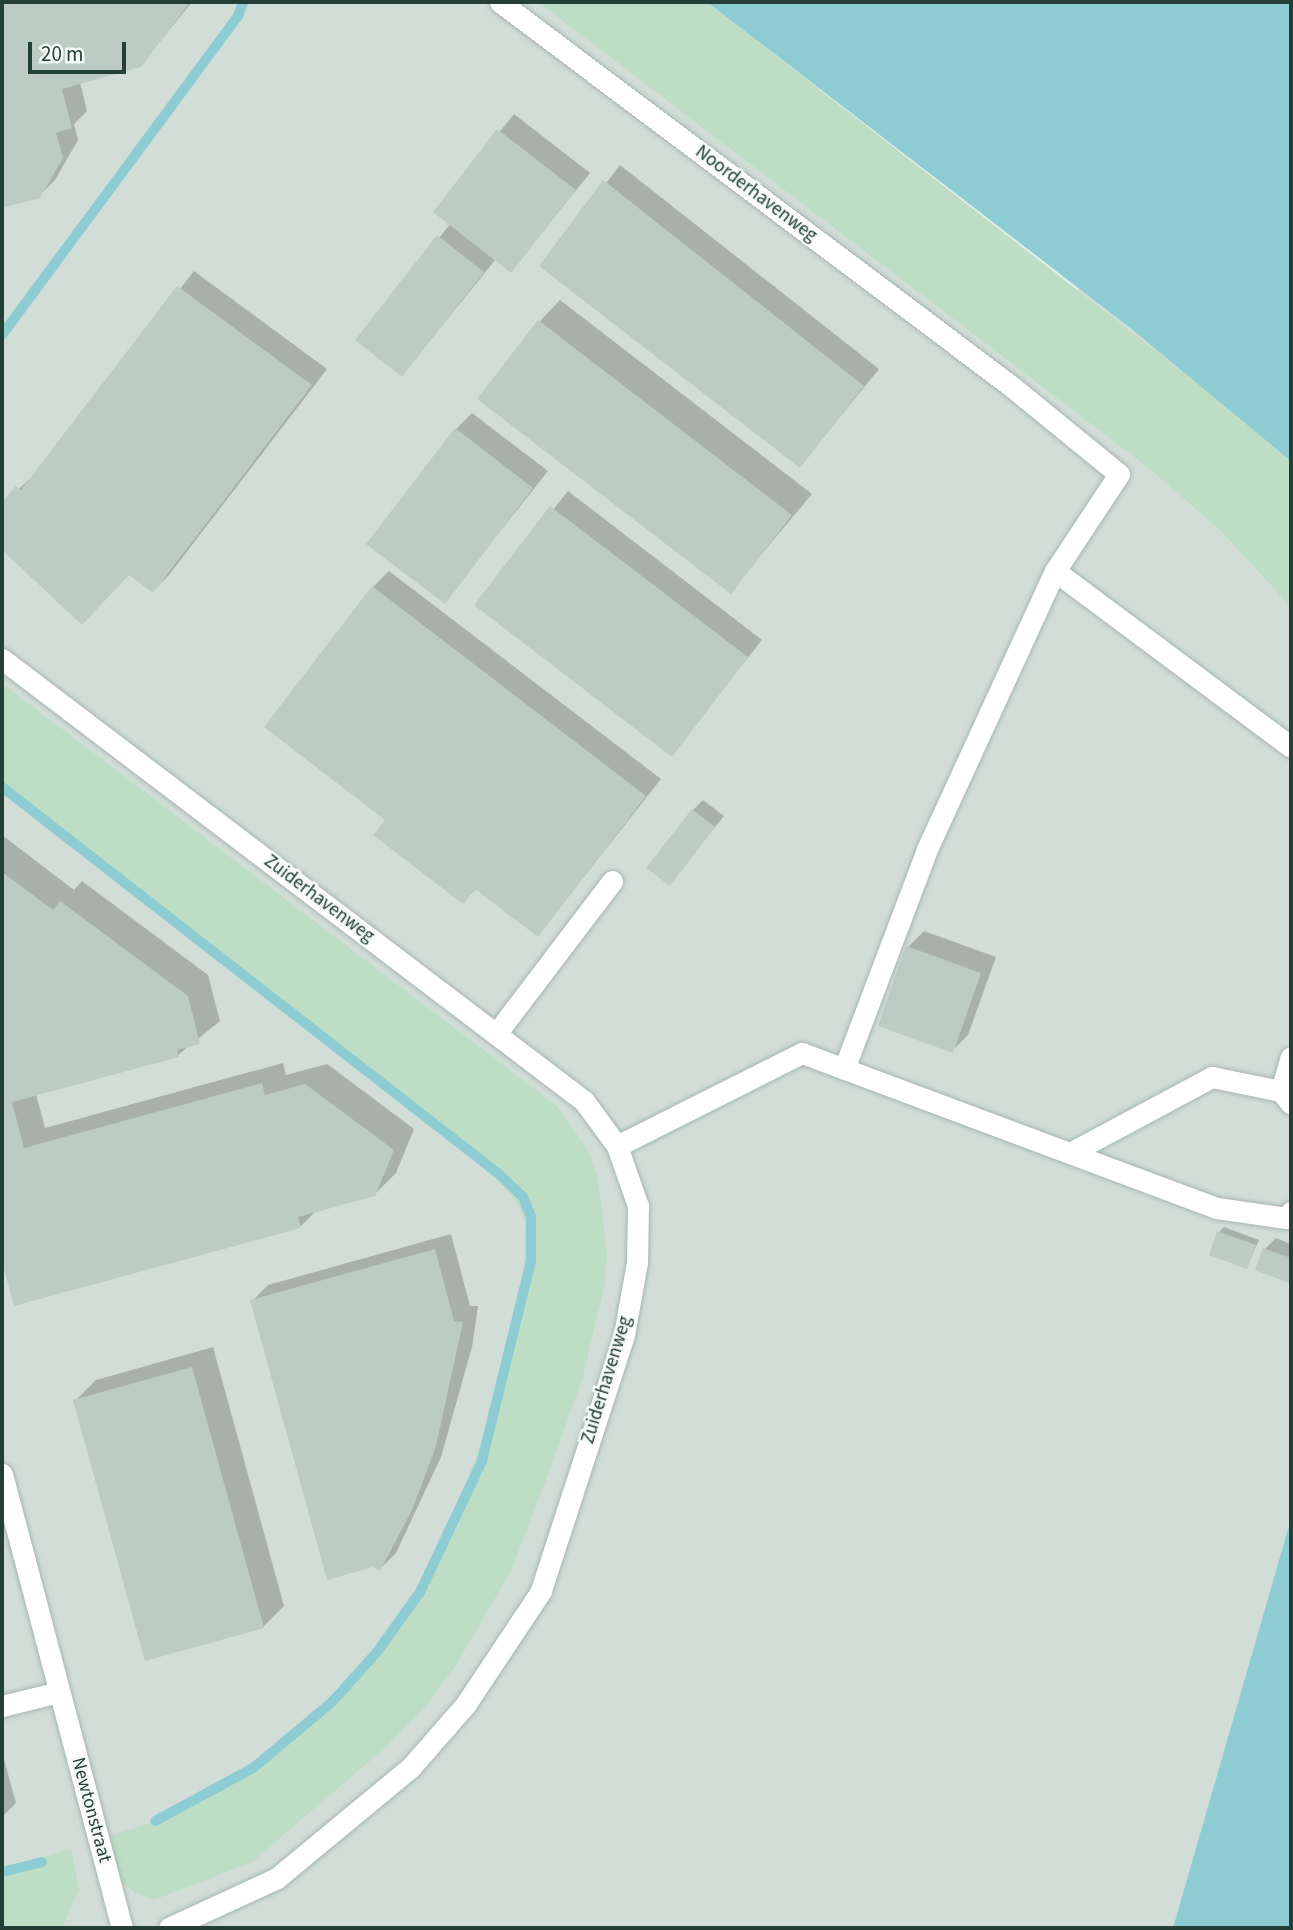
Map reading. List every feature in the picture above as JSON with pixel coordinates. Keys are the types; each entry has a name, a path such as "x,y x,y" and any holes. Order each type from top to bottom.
{"street":[{"name":"Noorderhavenweg","path":"500,2 1011,387 1119,474 1055,571"},
{"path":"844,1069 927,849 1055,571 1291,747"},
{"name":"Zuiderhavenweg","path":"2,659 584,1101 617,1146 638,1206 637,1262 624,1335 541,1591 466,1704 411,1767 277,1878 169,1928"},
{"path":"496,1034 612,881"},
{"path":"617,1146 802,1053 1217,1208 1286,1218 1291,1212"},
{"path":"1070,1153 1212,1077 1286,1097 1291,1057"},
{"name":"Newtonstraat","path":"2,1474 122,1928"},
{"path":"2,1706 59,1692"}],"shaded area":[{"path":"2,2 613,2 1060,316 1106,244 1291,380 1291,1608 1206,1928 2,1928"}],"green space":[{"path":"538,2 707,2 1252,426 1291,461 1291,607 1221,531 1150,469"},
{"path":"2,683 557,1106 588,1150 598,1179 607,1252 605,1283 582,1380 511,1571 456,1665 425,1707 386,1747 252,1862 154,1900 135,1893 114,1876 103,1838 151,1823 196,1801 298,1731 341,1692 394,1633 436,1567 498,1396 524,1269 525,1224 520,1207 504,1187 447,1136 2,789"},
{"path":"71,1848 79,1889 62,1928 2,1928 2,1870"}],"water":[{"path":"707,2 1291,2 1291,461 1129,327"},
{"path":"1291,1519 1291,1928 1173,1928"}],"building":[{"path":"2,2 190,2 141,67 62,89 72,128 56,133 63,158 40,198 2,208"},
{"path":"497,129 576,190 511,273 433,212"},
{"path":"603,180 864,386 800,468 539,266"},
{"path":"437,235 484,272 402,377 355,340"},
{"path":"177,286 312,385 153,593 129,575 82,625 2,550 2,502 16,486 21,490"},
{"path":"538,320 792,515 731,594 477,399"},
{"path":"455,428 533,488 445,604 366,544"},
{"path":"550,506 748,657 672,757 474,605"},
{"path":"372,586 646,796 538,937 475,889 463,904 373,835 385,820 264,727"},
{"path":"692,809 715,827 670,886 646,868"},
{"path":"2,872 53,910 60,901 188,996 200,1044 177,1050 179,1057 12,1102 24,1148 262,1083 265,1095 305,1084 394,1150 375,1196 298,1217 301,1228 14,1306 2,1261"},
{"path":"906,946 981,973 953,1053 878,1026"},
{"path":"1217,1231 1256,1245 1247,1269 1209,1255"},
{"path":"1263,1248 1291,1258 1291,1284 1255,1270"},
{"path":"435,1249 454,1321 463,1322 436,1446 413,1508 380,1571 373,1567 327,1580 250,1300"},
{"path":"192,1367 264,1628 145,1661 73,1400"}],"waterway":[{"path":"2,335 238,16 243,2"},
{"path":"2,787 499,1174 523,1197 531,1217 531,1261 482,1461 420,1592 377,1652 332,1702 253,1768 155,1821"},
{"path":"2,1872 42,1862"}]}
